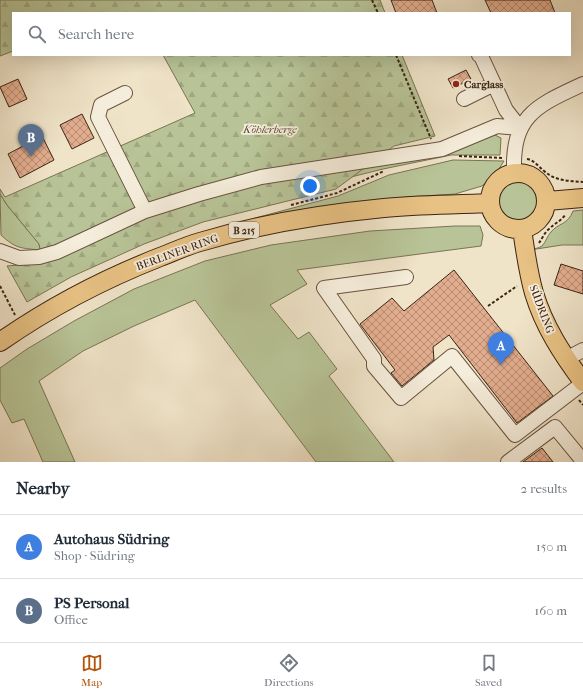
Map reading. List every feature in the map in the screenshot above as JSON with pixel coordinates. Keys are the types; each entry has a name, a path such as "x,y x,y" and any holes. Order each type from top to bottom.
{"main road":[{"path":"514,166 537,180 544,189 547,202 545,211 539,220 531,226 523,237 500,223 493,214 490,203 491,192 496,183 514,166"},
{"path":"547,202 574,199"},
{"name":"BERLINER RING","path":"0,342 18,329 83,291 123,272 198,242 263,225 346,212 418,205 490,203"},
{"name":"SÜDRING","path":"523,237 528,267 535,294 549,329 566,359 583,382"}],"street":[{"path":"480,56 506,110 520,128"},
{"path":"464,99 494,84"},
{"path":"514,166 514,149 520,128 526,119 536,108 583,84"},
{"path":"125,94 101,105 98,117 145,211"},
{"path":"0,252 20,258 39,257 51,254 145,211 261,177 336,164 442,149 497,126 520,128"},
{"path":"406,277 324,288 374,359 374,366 401,398 452,356 515,435 583,382"},
{"path":"566,359 583,350"},
{"path":"508,462 555,427 582,457"}],"path":[{"path":"372,0 378,12"},
{"path":"396,56 436,150"},
{"path":"514,166 531,159 548,174 566,180 583,182"},
{"path":"523,237 536,245 540,242 543,235 549,228 562,220 574,199 566,180"},
{"path":"0,286 16,317"},
{"path":"488,306 517,286"}],"green space":[{"path":"0,0 380,0 385,12 12,12 12,51 0,56"},
{"name":"Köhlerberge","path":"164,56 402,56 435,136 394,146 336,189 203,222 144,244 71,277 27,302 7,266 43,263 39,244 7,205 0,194 0,189 5,197 195,113"},
{"path":"495,135 501,138 500,155 451,155 351,177 362,169 449,152"},
{"path":"453,160 504,161 497,172 482,186 455,194 407,197 253,221 255,218 338,196 389,175"},
{"path":"515,180 523,180 531,183 537,189 540,201 537,213 531,219 523,222 515,222 507,219 501,213 498,205 498,197 501,189 507,183"},
{"path":"0,194 7,205 39,244 40,250 19,247 1,235"},
{"path":"583,210 583,245 562,245 530,250 542,246 548,235 566,221 571,216 573,211"},
{"path":"480,226 483,235 481,246 297,270 307,284 270,305 298,339 309,332 337,369 329,376 394,462 316,462 195,300 134,326 83,351 39,381 75,462 43,462 24,419 12,423 0,400 0,368 27,349 74,321 134,289 205,261 271,245 370,231"}],"building":[{"path":"391,0 432,0 437,12 396,12"},
{"path":"485,0 550,0 555,12 491,12"},
{"name":"Carglass","path":"466,70 471,79 453,88 448,79"},
{"path":"18,79 27,99 9,107 0,87"},
{"path":"82,114 94,138 72,149 60,125"},
{"path":"42,136 54,160 20,178 8,154"},
{"path":"561,264 583,271 583,294 554,285"},
{"path":"454,270 553,396 517,423 449,335 433,347 434,360 402,386 391,373 395,370 360,324 392,298 404,311"},
{"path":"542,448 553,462 523,462"}],"place":[{"name":"Carglass","path":"456,84"},
{"name":"PS Personal","path":"31,157"},
{"name":"Autohaus Südring","path":"501,365"}]}
